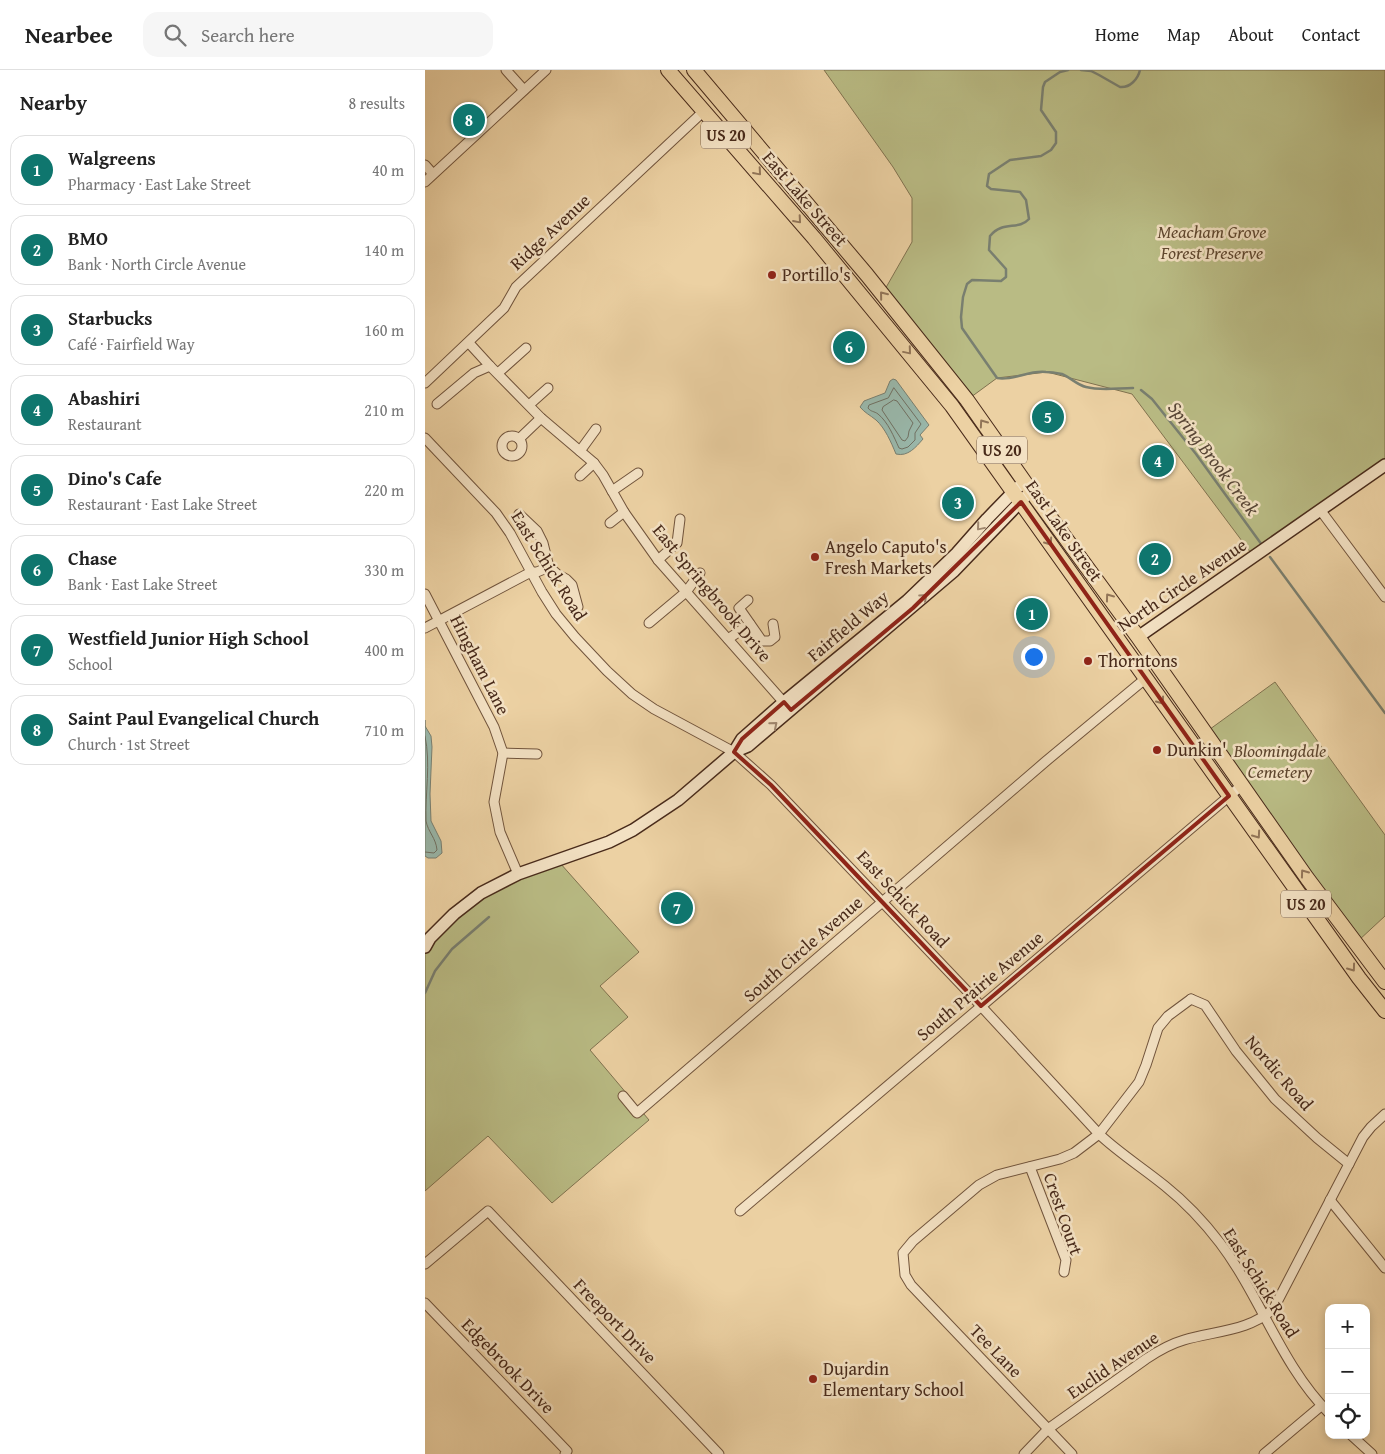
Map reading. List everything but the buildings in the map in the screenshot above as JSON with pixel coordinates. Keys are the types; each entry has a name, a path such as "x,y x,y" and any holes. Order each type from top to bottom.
{"main road":[{"name":"East Lake Street","path":"668,70 705,110 825,251 952,406 1122,647 1359,978 1385,1011"},
{"name":"East Lake Street","path":"694,70 867,275 967,400 1027,486 1138,637 1307,878 1385,982"},
{"path":"705,110 714,110 733,117"}],"street":[{"path":"506,70 524,90"},
{"path":"425,182 546,70"},
{"name":"Ridge Avenue","path":"425,383 504,308 516,287 705,110"},
{"path":"425,165 433,174"},
{"name":"East Springbrook Drive","path":"469,343 489,366 541,418 594,463 613,491 624,512 658,560 788,706"},
{"path":"498,374 526,348"},
{"path":"437,404 474,373 489,366"},
{"path":"529,405 548,388"},
{"path":"519,439 541,418"},
{"path":"581,452 597,429"},
{"name":"East Schick Road","path":"425,438 496,513 519,548 556,614 607,671 632,694 669,718 734,752 771,785 981,1006 1099,1134 1120,1154 1165,1186 1198,1217 1235,1264 1292,1364 1325,1410"},
{"path":"579,476 594,463"},
{"name":"North Circle Avenue","path":"1122,647 1385,466"},
{"path":"613,491 637,473"},
{"name":"Fairfield Way","path":"427,940 454,914 492,886 518,874 591,849 633,830 678,800 734,752 749,746 788,706 955,571 1027,486"},
{"path":"1321,511 1385,597"},
{"path":"610,523 624,512"},
{"path":"519,514 537,532 543,543 549,567 572,585 578,608"},
{"path":"658,560 677,543 680,519"},
{"path":"425,628 531,572 537,572 549,567"},
{"path":"649,623 686,592 699,573"},
{"name":"Hingham Lane","path":"425,594 494,727 503,753 494,802 500,832 518,874"},
{"path":"747,600 739,608 762,641 770,641 775,637 773,624"},
{"path":"728,639 750,624"},
{"name":"South Circle Avenue","path":"623,1096 637,1113 1145,679"},
{"path":"503,753 537,754"},
{"name":"South Prairie Avenue","path":"741,1211 1241,786"},
{"name":"Nordic Road","path":"1099,1134 1139,1082 1147,1065 1158,1028 1167,1016 1191,996 1205,1005 1236,1051 1275,1099 1317,1138 1349,1164"},
{"path":"1266,1316 1274,1308 1363,1137 1385,1114"},
{"path":"1030,1167 1052,1162 1074,1153 1099,1134"},
{"name":"Tee Lane","path":"1030,1167 997,1175 979,1185 913,1241 903,1253 905,1275 911,1285 1072,1454"},
{"name":"Crest Court","path":"1030,1167 1066,1260 1064,1272"},
{"path":"1330,1200 1385,1268"},
{"name":"Freeport Drive","path":"425,1264 487,1211 719,1454"},
{"name":"Edgebrook Drive","path":"425,1303 566,1453"},
{"name":"Euclid Avenue","path":"1024,1454 1049,1429 1161,1349 1183,1340 1260,1320 1266,1316"},
{"path":"1264,1454 1321,1406"},
{"path":"1355,1439 1372,1454"}],"highlighted area":[{"path":"1021,502 1229,796 981,1006 771,785 734,752 742,739 784,702 791,710 913,608"}],"green space":[{"name":"Meacham Grove Forest Preserve","path":"824,70 1385,70 1385,465 1254,557 1132,394 1047,372 997,378 967,400 884,291 912,242 912,198 893,167"},
{"name":"Bloomingdale Cemetery","path":"1275,682 1385,835 1385,916 1358,941 1206,732"},
{"path":"560,863 639,952 600,986 628,1017 590,1050 649,1120 552,1203 488,1136 425,1191 425,952 433,939 492,889"}],"water":[{"path":"896,380 929,425 920,435 923,439 918,445 908,453 900,455 896,454 879,423 860,407 864,401 885,393 890,381"},
{"path":"425,726 431,736 432,747 431,821 441,841 442,853 436,858 425,856"}],"waterway":[{"name":"Spring Brook Creek","path":"1068,70 1060,72 1045,82 1043,87 1041,110 1056,132 1056,143 1051,150 1041,156 1010,160 989,174 987,186 991,189 1020,192 1026,200 1029,219 1025,223 1000,228 990,236 989,250 1006,269 1006,277 1001,281 972,280 967,284 963,297 962,328 997,378 1003,379 1039,372 1050,372 1062,374 1086,387 1104,389 1133,388"},
{"name":"Spring Brook Creek","path":"1081,70 1091,71 1120,87 1127,86 1133,82 1140,70"},
{"name":"Spring Brook Creek","path":"1141,390 1152,399 1196,454 1262,545"},
{"name":"Spring Brook Creek","path":"1270,557 1385,713"},
{"path":"425,993 435,971 452,949 489,917"}],"place":[{"name":"Saint Paul Evangelical Church","path":"469,120"},
{"name":"Portillo's","path":"772,275"},
{"name":"Chase","path":"849,347"},
{"name":"Dino's Cafe","path":"1048,417"},
{"name":"Abashiri","path":"1158,461"},
{"name":"Starbucks","path":"958,503"},
{"name":"Angelo Caputo's Fresh Markets","path":"815,557"},
{"name":"BMO","path":"1155,559"},
{"name":"Walgreens","path":"1032,614"},
{"name":"Thorntons","path":"1088,661"},
{"name":"Dunkin'","path":"1157,750"},
{"name":"Westfield Junior High School","path":"677,908"},
{"name":"Dujardin Elementary School","path":"813,1379"}]}
